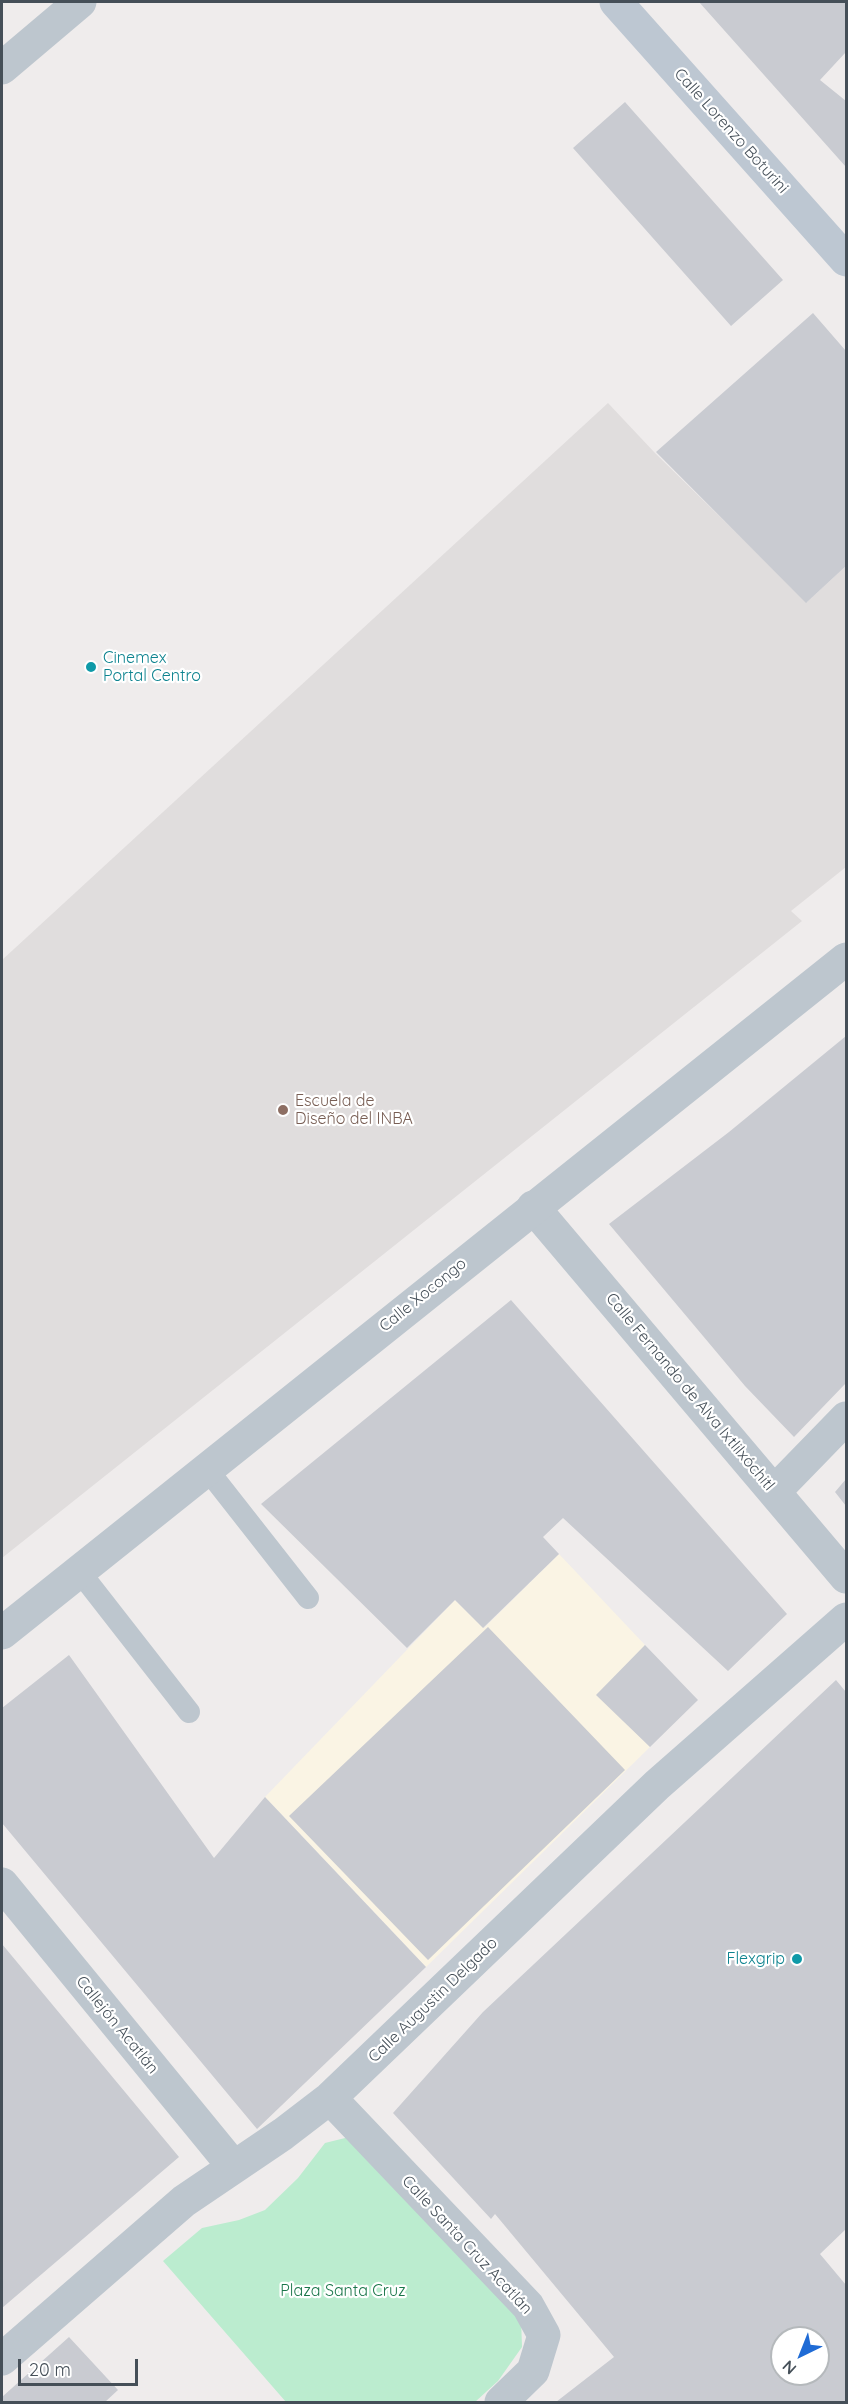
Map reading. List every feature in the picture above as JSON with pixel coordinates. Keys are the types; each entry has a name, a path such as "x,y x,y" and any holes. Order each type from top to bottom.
{"main road":[{"name":"Calle Lorenzo Boturini","path":"616,2 843,250"}],"street":[{"path":"2,68 80,2"},
{"name":"Calle Xocongo","path":"2,1633 846,959"},
{"name":"Calle Fernando de Alva Ixtlilxóchitl","path":"533,1207 846,1577"},
{"path":"774,1492 846,1418"},
{"name":"Calle Augustin Delgado","path":"2,2359 184,2201 283,2134 330,2098 657,1785 846,1619"},
{"name":"Callejón Acatlán","path":"2,1884 233,2166"},
{"name":"Calle Santa Cruz Acatlán","path":"330,2098 528,2306 544,2335 533,2371 501,2403"}],"lane":[{"path":"206,1468 308,1598"},
{"path":"79,1571 189,1712"}],"shaded area":[{"name":"Escuela de Diseño del INBA","path":"608,403 655,453 807,602 846,566 846,867 791,911 802,921 2,1558 2,960"},
{"path":"559,1554 645,1645 597,1695 650,1747 426,1967 265,1797 455,1600 484,1628"}],"green space":[{"name":"Plaza Santa Cruz","path":"353,2136 521,2318 522,2347 498,2381 475,2402 286,2402 163,2261 202,2228 239,2220 265,2210 298,2178 325,2143"}],"building":[{"path":"699,2 846,2 846,52 820,80 846,101 846,167"},
{"path":"625,102 783,280 731,326 573,148"},
{"path":"813,313 846,351 846,566 806,603 656,452"},
{"path":"846,1036 846,1383 794,1437 745,1386 609,1224 729,1132"},
{"path":"511,1300 787,1614 728,1671 563,1518 543,1537 559,1554 483,1628 455,1600 407,1648 261,1504"},
{"path":"846,1479 846,1506 835,1492"},
{"path":"488,1627 625,1770 428,1960 289,1816"},
{"path":"645,1645 698,1700 650,1747 596,1695"},
{"path":"69,1655 214,1858 265,1797 426,1967 257,2129 2,1823 2,1708"},
{"path":"836,1680 846,1692 846,2229 820,2254 846,2285 846,2402 556,2402 614,2357 495,2214 491,2219 393,2113 483,2012"},
{"path":"2,1944 179,2157 2,2308"},
{"path":"69,2337 118,2390 105,2402 2,2402 2,2397"}],"place":[{"name":"Cinemex Portal Centro","path":"91,667"},
{"name":"Escuela de Diseño del INBA","path":"283,1110"},
{"name":"Flexgrip","path":"797,1959"}]}
